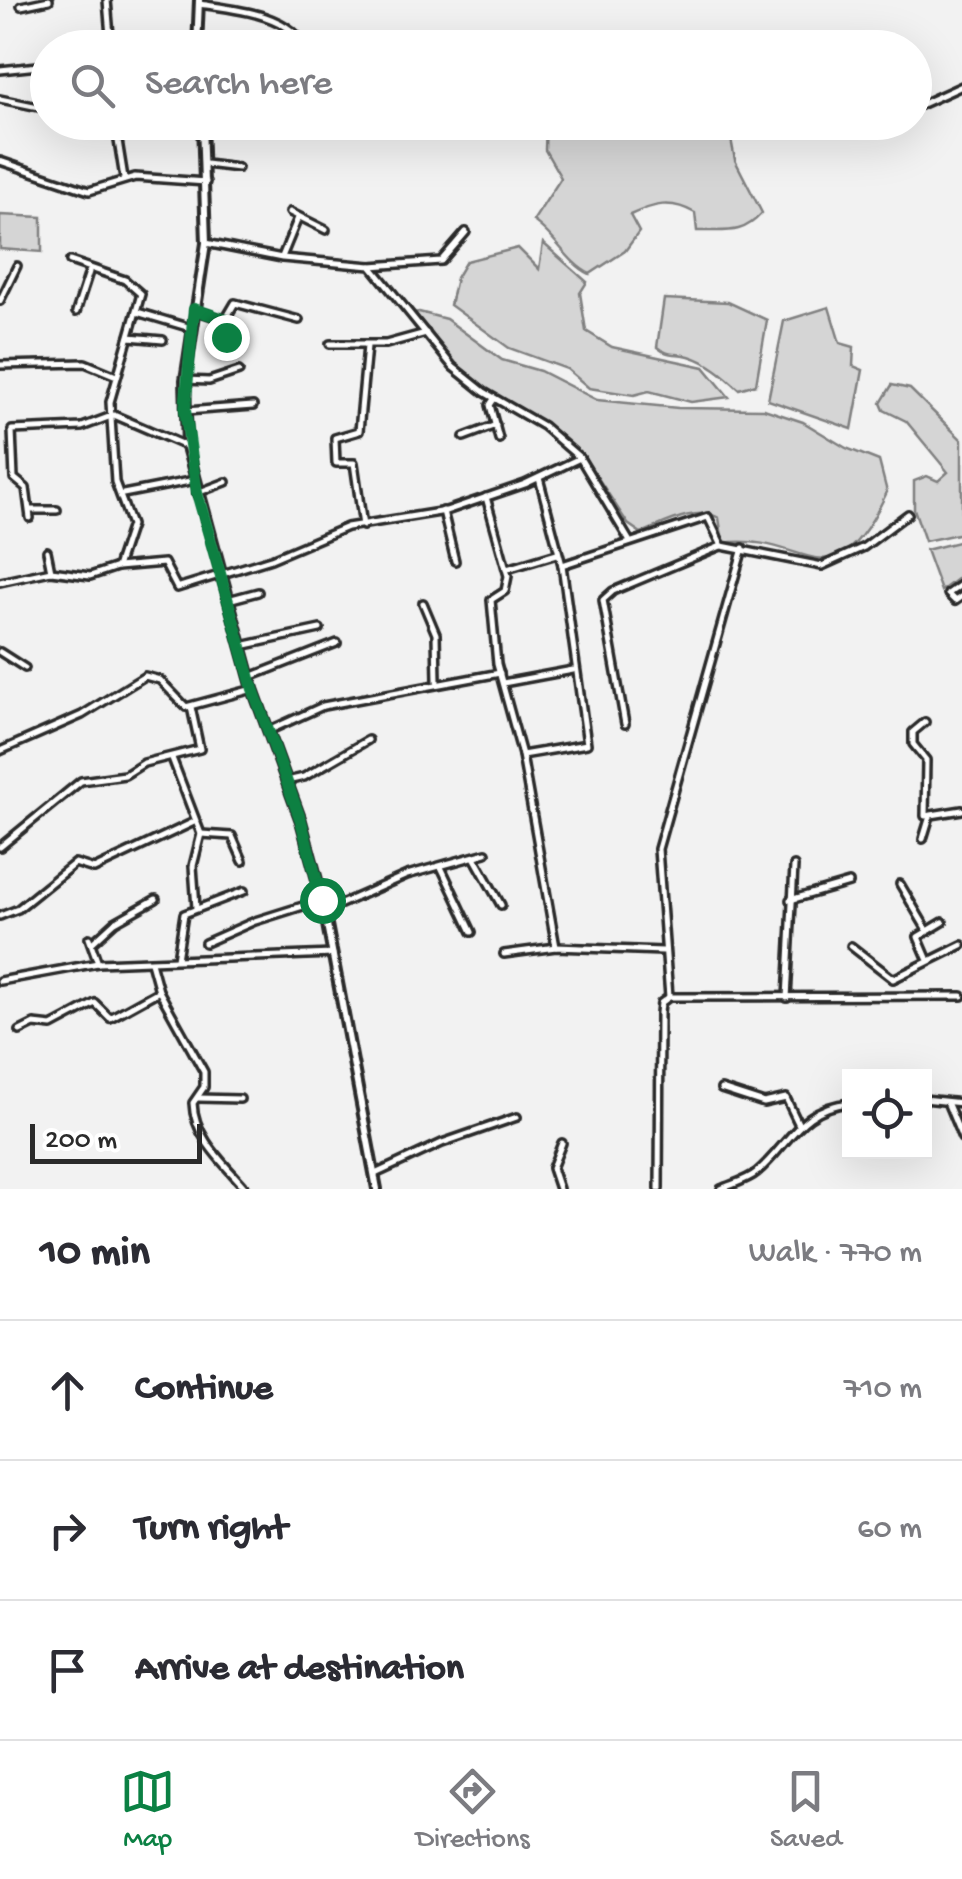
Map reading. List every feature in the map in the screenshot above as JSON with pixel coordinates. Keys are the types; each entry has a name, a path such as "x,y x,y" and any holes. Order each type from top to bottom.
{"street":[{"path":"20,6 48,0"},
{"path":"106,0 108,30"},
{"path":"198,30 199,2 266,18 289,30"},
{"path":"0,70 30,66"},
{"path":"932,100 962,86"},
{"path":"0,99 30,106"},
{"path":"118,140 124,178"},
{"path":"204,140 206,243 184,380 187,446 253,689 322,899 378,1189"},
{"path":"0,161 89,191 124,178 206,182"},
{"path":"206,164 238,168"},
{"path":"290,212 326,230"},
{"path":"282,258 298,218"},
{"path":"206,243 282,258 372,266 441,261 466,232"},
{"path":"70,261 89,271 125,280 141,294 110,402 114,414 117,491 123,494 194,480"},
{"path":"0,301 17,266"},
{"path":"372,266 453,367 543,426 580,458 629,540"},
{"path":"76,312 89,271"},
{"path":"226,337 226,320 234,304 299,320"},
{"path":"194,309 226,320"},
{"path":"137,312 191,328"},
{"path":"330,344 367,346 426,333"},
{"path":"129,338 163,340"},
{"path":"363,526 354,462 336,463 335,438 359,431 367,346"},
{"path":"0,365 85,363 115,375"},
{"path":"184,380 209,380 239,371"},
{"path":"495,398 490,405 499,438"},
{"path":"185,410 253,406"},
{"path":"30,518 26,488 14,478 12,430 82,427 114,414 187,446"},
{"path":"464,438 496,425"},
{"path":"0,582 51,571 90,576 117,567 164,563 177,588 220,576 347,527 443,511 580,458"},
{"path":"522,754 587,744 573,670 562,565 538,477"},
{"path":"197,493 226,482"},
{"path":"117,567 130,533 123,494"},
{"path":"486,497 506,569 504,591 490,600 500,672 522,754 556,947"},
{"path":"29,510 56,510"},
{"path":"443,511 455,562"},
{"path":"625,724 603,600 613,590 722,546 822,566 864,547 908,514"},
{"path":"562,565 708,516 722,546"},
{"path":"659,1189 660,1013 668,997 658,849 743,548"},
{"path":"47,551 51,571"},
{"path":"506,569 556,554"},
{"path":"962,584 948,594 954,601 962,596"},
{"path":"228,600 258,592"},
{"path":"423,603 436,634 437,681"},
{"path":"241,646 320,629"},
{"path":"250,677 337,643"},
{"path":"0,652 25,668"},
{"path":"503,683 573,670"},
{"path":"268,731 323,706 437,681 500,672"},
{"path":"0,751 82,714 145,676 160,680 175,700 191,707 253,689"},
{"path":"0,847 82,782 125,775 144,762 200,749 191,707"},
{"path":"925,722 914,730 912,740 926,760 925,816 962,810"},
{"path":"286,780 304,777 368,740"},
{"path":"172,758 194,822 202,834 194,866 196,908"},
{"path":"923,839 930,816"},
{"path":"0,916 18,909 72,864 94,869 194,822"},
{"path":"202,834 232,836 243,861"},
{"path":"205,943 255,920 322,899 341,904 407,875 486,853"},
{"path":"474,857 500,905"},
{"path":"787,998 794,866"},
{"path":"441,867 472,932"},
{"path":"790,900 849,883"},
{"path":"900,884 927,930"},
{"path":"178,958 184,914 244,890"},
{"path":"98,963 90,941 156,899"},
{"path":"928,960 918,937 943,922"},
{"path":"893,979 962,945"},
{"path":"851,946 893,979"},
{"path":"504,954 556,947 663,951"},
{"path":"0,981 98,963 333,954"},
{"path":"150,962 159,991 199,1056 204,1072 193,1110 204,1140 246,1189"},
{"path":"890,997 893,979"},
{"path":"20,1030 34,1024 52,1026 95,1003 110,1018 159,991"},
{"path":"668,997 962,996"},
{"path":"721,1089 764,1103 786,1098 799,1125"},
{"path":"198,1098 240,1098"},
{"path":"932,1101 962,1103"},
{"path":"946,1102 962,1138"},
{"path":"721,1189 756,1173 799,1125 842,1106"},
{"path":"375,1174 517,1117"},
{"path":"560,1189 552,1168 562,1143"}],"shaded area":[{"path":"545,140 731,140 735,160 762,213 740,229 697,231 695,213 670,205 647,208 630,215 639,232 625,251 590,274 533,221 561,178 545,150"},
{"path":"0,215 42,217 42,252 0,249"},
{"path":"543,243 587,282 580,293 586,331 612,347 704,367 729,397 691,402 649,391 634,395 589,388 567,369 509,348 450,305 456,278 466,261 518,248 539,269"},
{"path":"664,299 728,302 767,320 756,384 739,389 703,362 657,347"},
{"path":"829,307 840,343 854,347 853,366 863,370 852,429 768,400 784,321"},
{"path":"419,312 446,319 502,360 540,371 597,400 678,408 764,409 803,422 846,448 879,461 887,492 867,528 849,549 832,558 815,558 752,542 723,543 719,518 710,515 680,518 641,533 628,524 583,455 450,364 407,314"},
{"path":"892,385 910,389 962,440 962,533 925,541 914,509 914,481 927,476 938,481 948,472 906,421 884,410 881,403"},
{"path":"962,541 962,575 941,591 926,550"}],"route":[{"path":"226,337 226,320 194,309 184,380 187,446 253,689 301,821 322,900"}]}
